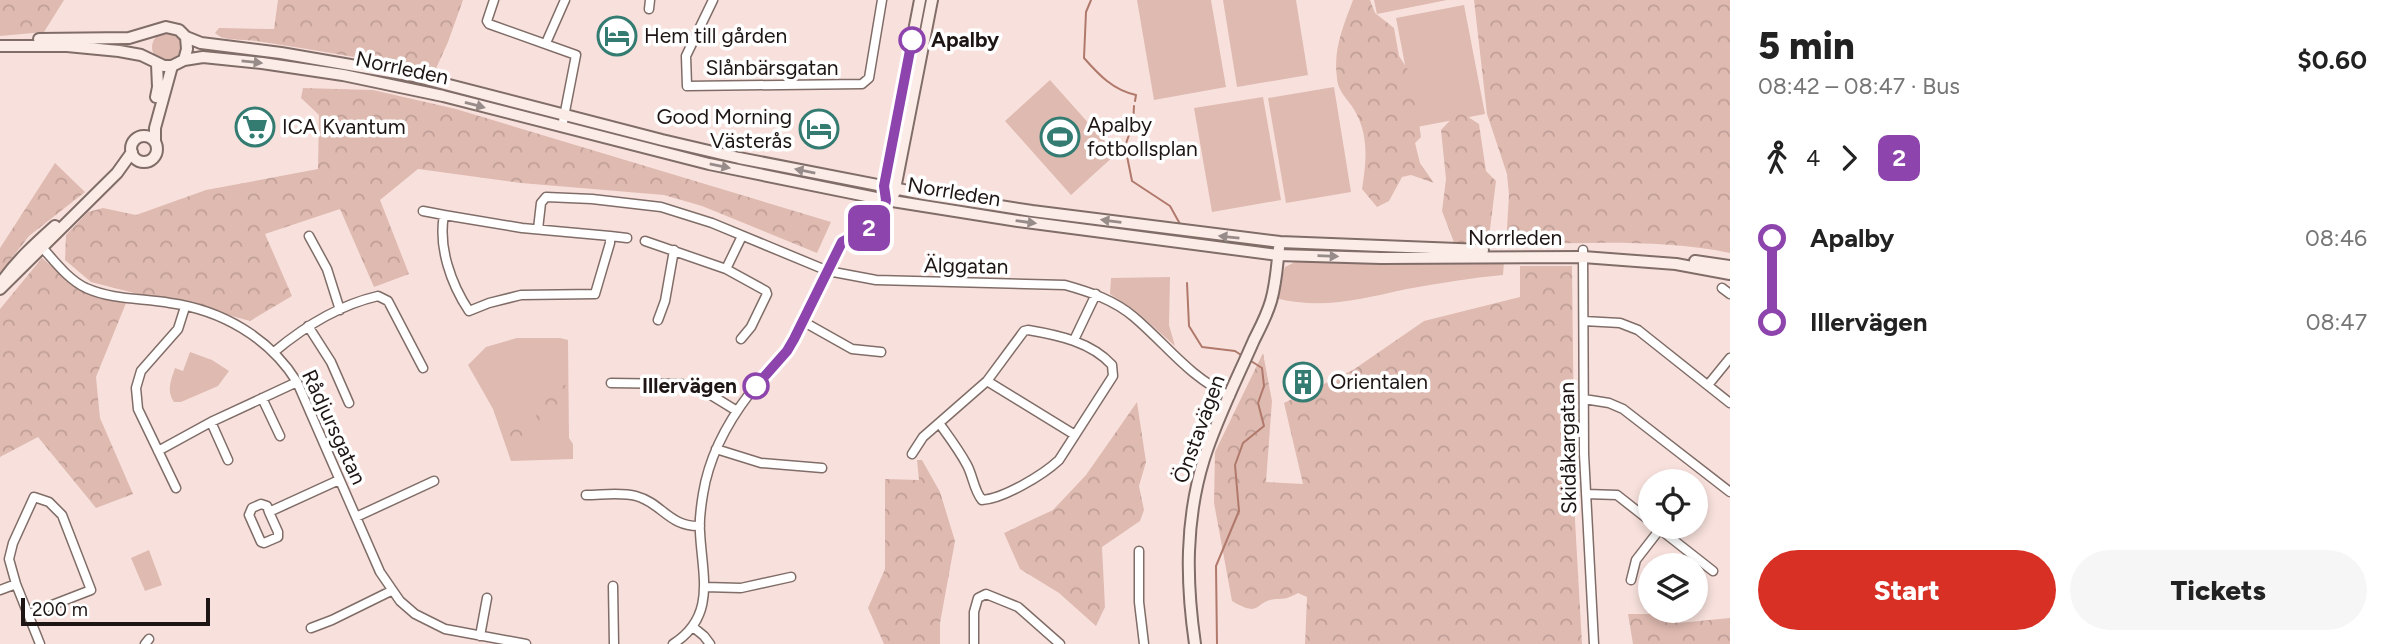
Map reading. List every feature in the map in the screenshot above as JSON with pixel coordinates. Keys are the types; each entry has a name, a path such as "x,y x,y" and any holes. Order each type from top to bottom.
{"main road":[{"path":"886,200 895,193 890,187 887,167 920,0"},
{"path":"890,187 900,170 932,0"},
{"path":"0,40 129,38 166,27 179,30 186,37 187,49 184,60 172,66 155,62 141,54 89,48 0,46"},
{"path":"135,156 134,140 147,131 159,87 155,62 148,46 153,31"},
{"name":"Norrleden","path":"186,37 201,43 414,76 739,158 924,194 1032,211 1280,242 1583,254 1676,264 1730,274"},
{"name":"Norrleden","path":"184,60 212,58 343,75 443,96 709,164 886,200 1018,221 1278,255 1381,258 1635,254 1730,266"},
{"path":"135,156 149,161 155,156 155,128 172,66"},
{"path":"143,136 155,141"},
{"path":"0,287 8,272 135,156"},
{"path":"872,184 887,167"},
{"path":"900,170 908,184 924,194"},
{"name":"Önstavägen","path":"1195,644 1188,575 1192,510 1204,458 1270,305 1277,275 1280,242"},
{"path":"1237,250 1267,262 1277,275 1287,261 1296,256"}],"street":[{"path":"494,0 487,21 489,24 576,55 562,127"},
{"path":"545,43 565,0"},
{"name":"Slånbärsgatan","path":"713,0 686,56 687,86 862,84 869,78 882,0"},
{"name":"Älggatan","path":"538,229 541,203 546,197 660,206 682,212 828,271 876,281 1066,285 1096,294 1134,317 1202,381 1230,396"},
{"path":"673,644 693,627 703,605 705,587 700,526 706,474 716,449 737,411 787,351 804,322 842,242 876,224 883,216 886,200"},
{"path":"423,211 538,229 627,238"},
{"path":"444,215 442,237 448,264 469,311 521,295 595,294 610,236"},
{"path":"309,236 327,269 340,310"},
{"path":"726,269 742,236"},
{"path":"645,241 726,269 766,290 767,294 751,327 741,340"},
{"name":"Rådjursgatan","path":"39,245 74,279 96,292 110,297 171,303 214,315 245,330 274,352 297,382 380,572 391,590 407,608 445,629 526,644"},
{"path":"658,320 665,301 674,250"},
{"name":"Skidåkargatan","path":"1583,254 1586,494 1594,644"},
{"path":"1723,288 1730,294"},
{"path":"1074,340 1096,294"},
{"path":"274,352 308,326 375,296 388,301 423,368"},
{"path":"176,488 138,409 136,388 141,371 178,329 186,307"},
{"path":"1584,321 1620,323 1638,330 1730,403"},
{"path":"804,322 852,349 881,352"},
{"path":"308,326 331,362 349,403"},
{"path":"912,454 923,436 986,381 1024,331 1074,340 1101,355 1114,369 1107,386 1052,467 1004,493 982,500 978,496 967,463 939,423"},
{"path":"1708,385 1730,358"},
{"path":"986,381 1075,435"},
{"path":"158,451 211,422 297,382"},
{"path":"611,383 690,386 706,392 737,411"},
{"path":"262,398 280,436"},
{"path":"1584,399 1609,403 1623,409 1730,492"},
{"path":"211,422 228,460"},
{"path":"716,449 761,463 822,468"},
{"path":"269,512 340,480"},
{"path":"356,516 434,481"},
{"path":"1586,494 1617,495 1638,512"},
{"path":"586,495 634,495 646,500 678,523 700,526"},
{"path":"29,614 91,590 62,515 40,497 34,497 10,550 9,559 16,584 40,644"},
{"path":"264,505 269,512 278,537 264,543 261,542 249,511 264,505"},
{"path":"1631,580 1636,560 1651,539"},
{"path":"1673,539 1713,571"},
{"path":"1139,551 1139,602 1144,644"},
{"path":"705,587 741,588 792,577"},
{"path":"0,590 16,584"},
{"path":"612,586 614,644"},
{"path":"311,628 391,590"},
{"path":"974,644 974,612 978,598 986,594 1018,607 1060,644"},
{"path":"480,636 487,598"},
{"path":"693,627 704,635 710,644"}],"green space":[{"path":"0,0 64,0 44,32 0,36"},
{"path":"278,0 463,0 434,73 323,52 229,39 215,33 219,28 274,29"},
{"path":"1137,0 1211,0 1226,87 1154,100"},
{"path":"1223,0 1296,0 1308,75 1237,87"},
{"path":"1353,0 1370,0 1375,13 1394,28 1399,56 1412,76 1421,137 1415,143 1420,163 1434,183 1411,175 1402,177 1389,201 1377,207 1362,189 1366,152 1361,124 1340,89 1337,78 1338,48"},
{"path":"1374,0 1447,0 1377,14"},
{"path":"1474,0 1730,0 1730,253 1674,245 1506,244 1509,195 1507,174 1487,114"},
{"path":"1464,5 1485,114 1417,127 1396,18"},
{"path":"167,32 178,36 182,47 178,58 167,62 156,58 152,47 156,36"},
{"name":"Apalby fotbollsplan","path":"1050,80 1116,154 1071,195 1005,121"},
{"path":"1334,87 1351,192 1286,203 1268,98"},
{"path":"303,88 373,90 456,109 831,222 817,253 702,206 664,195 521,183 418,169 380,200 409,274 374,287 340,209 265,234 292,296 250,321 91,282 65,260 66,235 88,212 103,208 136,215 206,190 318,169 319,115 301,98"},
{"path":"1263,97 1281,200 1212,212 1194,108"},
{"path":"1459,111 1479,124 1486,171 1496,181 1489,237 1455,245 1442,211 1446,179 1441,130"},
{"path":"55,163 85,192 29,236 0,273 0,248"},
{"path":"42,258 77,288 126,303 96,377 100,418 133,494 96,508 38,437 0,457 0,309"},
{"path":"1297,261 1504,262 1503,275 1357,299 1309,303 1275,298 1285,267"},
{"path":"1520,266 1572,266 1575,520 1582,644 1305,644 1307,597 1298,593 1287,598 1269,600 1253,609 1232,601 1214,503 1215,452 1263,353 1272,401 1266,482 1303,484 1284,403 1353,370 1424,321 1520,297"},
{"path":"1170,277 1169,325 1175,346 1137,312 1110,294 1111,278"},
{"path":"517,338 568,340 569,438 573,444 573,459 511,461 493,409 468,365 486,347"},
{"path":"190,352 212,360 229,371 218,386 181,402 174,402 170,390 172,377 175,368 183,371"},
{"path":"567,385 567,400 552,421 534,429 528,440 517,444 507,437 510,423 535,420 537,413 534,398 544,387"},
{"path":"1137,402 1146,462 1139,486 1144,510 1140,521 1102,547 1105,607 1096,626 1059,593 1020,569 1004,533 1053,510 1086,475"},
{"path":"917,460 922,460 940,492 955,541 940,623 940,644 884,644 868,608 885,569 885,479 919,480"},
{"path":"149,550 162,585 145,591 131,558"},
{"path":"1628,614 1638,614 1638,623 1708,623 1708,620 1730,618 1730,644 1633,644"}],"waterway":[{"path":"1091,0 1086,12 1084,58 1113,86 1136,95 1135,101"},
{"path":"1134,106 1133,124 1125,146 1132,181 1170,206 1180,224"},
{"path":"1187,283 1189,326 1202,347 1235,351 1241,355"},
{"path":"1217,644 1216,566 1239,511 1235,465 1243,443 1264,426 1258,403 1264,386 1262,368 1251,361"}],"bus line":[{"name":"2","path":"756,386 787,351 804,322 842,242 876,224 883,216 886,200 883,191 912,40"}],"place":[{"name":"Hem till gården","path":"617,36"},
{"name":"Apalby","path":"912,40"},
{"name":"ICA Kvantum","path":"255,127"},
{"name":"Good Morning Västerås","path":"819,129"},
{"name":"Apalby fotbollsplan","path":"1060,137"},
{"name":"Orientalen","path":"1303,382"},
{"name":"Illervägen","path":"756,386"}]}
